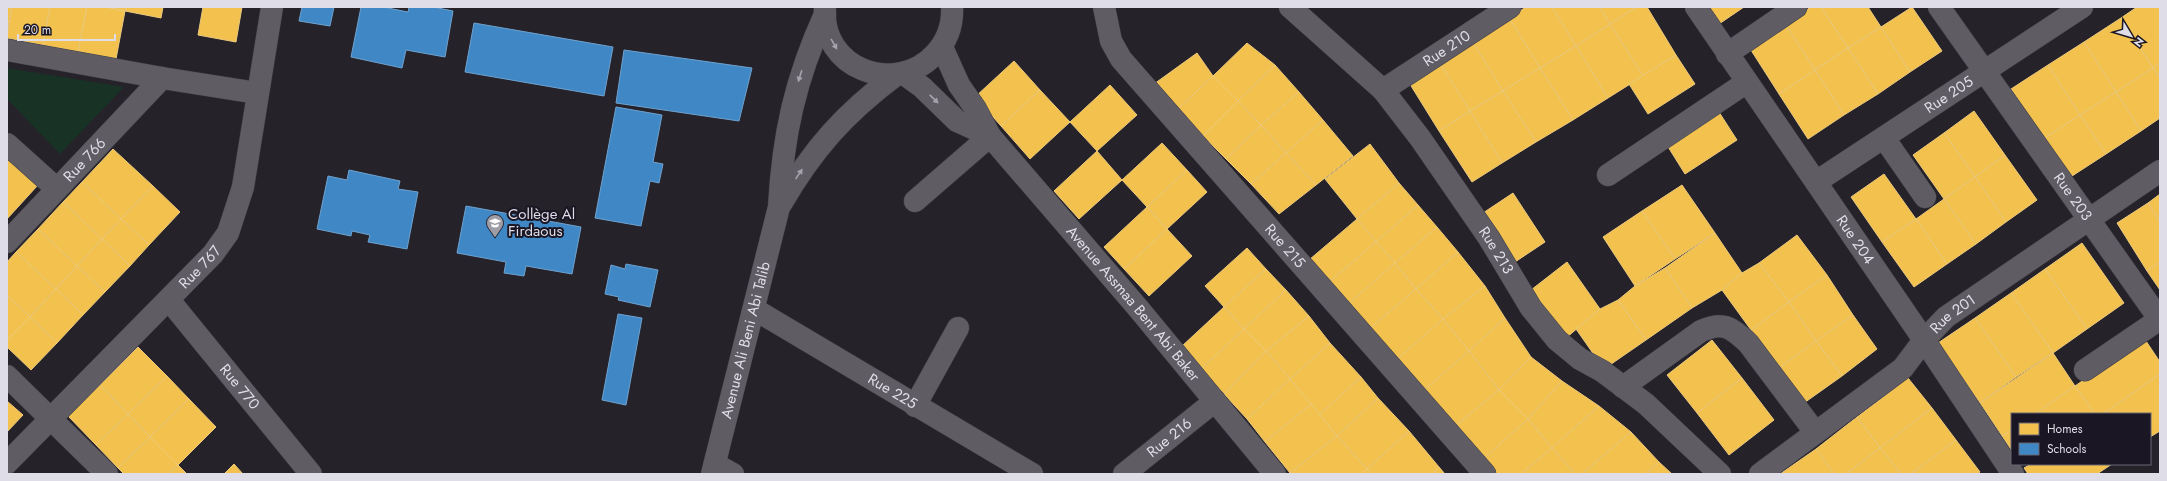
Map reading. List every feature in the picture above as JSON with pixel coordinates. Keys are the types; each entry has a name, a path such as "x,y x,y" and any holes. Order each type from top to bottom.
{"street":[{"name":"Rue 767","path":"7,463 169,300 213,254 228,233 243,187 272,7"},
{"name":"Rue 215","path":"1104,7 1111,41 1121,59 1485,474"},
{"name":"Rue 213","path":"1290,7 1383,90 1420,138 1489,238 1531,308 1557,340 1580,359 1602,371 1646,404 1720,474"},
{"name":"Rue 210","path":"1383,90 1510,7"},
{"name":"Rue 204","path":"1696,7 1924,340 2013,474"},
{"path":"1727,54 1796,7"},
{"name":"Rue 203","path":"1939,7 2160,320"},
{"name":"Rue 205","path":"1816,182 1985,73 2082,7"},
{"path":"825,10 828,31 835,47 847,60 862,70 878,75 900,74 926,64 942,47 957,10"},
{"name":"Avenue Ali Beni Abi Talib","path":"720,470 754,308 779,207 781,167 792,104 809,50 825,10"},
{"name":"Avenue Assmaa Bent Abi Baker","path":"942,47 959,85 975,108 990,136 1275,474"},
{"path":"7,50 162,78 257,93"},
{"name":"Avenue Assmaa Bent Abi Baker","path":"900,74 922,87 957,121 990,136"},
{"name":"Avenue Ali Beni Abi Talib","path":"779,207 797,176 832,131 867,96 900,74"},
{"name":"Rue 766","path":"7,242 162,78"},
{"path":"1608,175 1747,82"},
{"path":"915,201 990,136"},
{"path":"1884,138 1925,198"},
{"path":"7,144 57,189"},
{"name":"Rue 201","path":"1760,474 1903,368 1924,340 1946,317 2088,218 2160,171"},
{"name":"Rue 770","path":"169,300 311,474"},
{"name":"Rue 225","path":"754,308 915,406 1032,474"},
{"path":"2085,370 2160,320"},
{"path":"1623,387 1701,331 1713,325 1725,326 1736,332 1748,343 1815,432"},
{"path":"915,406 958,328"},
{"path":"7,376 52,418 107,474"},
{"name":"Rue 216","path":"1124,474 1215,401"}],"green space":[{"path":"7,68 124,87 60,154 7,99"}],"building: Homes":[{"path":"7,7 12,7 7,33"},
{"path":"12,7 50,7 43,45 7,38"},
{"path":"50,7 87,7 78,52 43,45"},
{"path":"87,7 105,7 125,11 116,59 78,52"},
{"path":"105,7 126,7 125,11"},
{"path":"126,7 163,7 161,18 125,11"},
{"path":"203,7 242,7 236,42 198,35"},
{"path":"1526,7 1552,7 1576,46 1540,68 1509,18"},
{"path":"1552,7 1600,7 1610,24 1576,46"},
{"path":"1600,7 1637,7 1610,24"},
{"path":"1637,7 1647,7 1676,55 1643,76 1610,24"},
{"path":"1708,7 1744,7 1719,24"},
{"path":"1811,7 1821,7 1848,48 1815,70 1785,24"},
{"path":"1821,7 1868,7 1881,27 1848,48"},
{"path":"1912,7 1942,51 1910,72 1881,27"},
{"path":"2137,7 2160,7 2160,63 2153,68 2121,18"},
{"path":"1509,18 1540,68 1503,91 1472,41"},
{"path":"2121,18 2153,68 2116,92 2084,42"},
{"path":"1610,24 1643,76 1608,98 1576,46"},
{"path":"1785,24 1815,70 1779,94 1749,47"},
{"path":"1881,27 1910,72 1878,94 1848,48"},
{"path":"1472,41 1503,91 1470,111 1439,62"},
{"path":"2084,42 2116,92 2080,115 2048,65"},
{"path":"1247,43 1275,65 1238,101 1213,76"},
{"path":"1576,46 1608,98 1573,120 1540,68"},
{"path":"1848,48 1878,94 1844,115 1815,70"},
{"path":"1197,53 1213,76 1178,109 1154,84"},
{"path":"1676,55 1695,84 1648,114 1629,84"},
{"path":"1014,61 1040,90 1001,126 975,97"},
{"path":"1439,62 1470,111 1439,131 1408,81"},
{"path":"2160,63 2160,78 2153,68"},
{"path":"1275,65 1299,92 1261,125 1238,101"},
{"path":"2048,65 2080,115 2043,139 2011,89"},
{"path":"1540,68 1573,120 1536,142 1503,91"},
{"path":"2153,68 2160,78 2160,118 2141,131 2116,92"},
{"path":"1815,70 1844,115 1808,139 1779,94"},
{"path":"1213,76 1238,101 1203,136 1178,109"},
{"path":"1110,85 1137,115 1097,151 1070,122"},
{"path":"1040,90 1070,122 1030,159 1001,126"},
{"path":"1503,91 1536,142 1502,163 1470,111"},
{"path":"1299,92 1323,120 1286,153 1261,125"},
{"path":"2116,92 2141,131 2106,154 2080,115"},
{"path":"1238,101 1261,125 1226,159 1203,136"},
{"path":"1717,109 1737,140 1685,174 1665,142"},
{"path":"1470,111 1502,163 1472,182 1439,131"},
{"path":"1974,111 2005,155 1975,177 1944,133"},
{"path":"2080,115 2106,154 2069,178 2043,139"},
{"path":"1323,120 1353,156 1316,185 1286,153"},
{"path":"1261,125 1286,153 1251,184 1226,159"},
{"path":"1944,133 1975,177 1944,199 1913,155"},
{"path":"1162,143 1187,170 1147,207 1122,180"},
{"path":"1370,144 1399,183 1357,219 1325,179"},
{"path":"113,149 153,186 121,219 82,182"},
{"path":"1097,151 1122,180 1079,219 1054,191"},
{"path":"1286,153 1316,185 1279,214 1251,184"},
{"path":"2005,155 2037,200 2006,222 1975,177"},
{"path":"7,157 38,185 7,219"},
{"path":"1187,170 1207,192 1167,229 1147,207"},
{"path":"1884,174 1916,219 1882,242 1851,197"},
{"path":"1975,177 2006,222 1976,244 1944,199"},
{"path":"82,182 121,219 102,239 63,202"},
{"path":"1399,183 1418,205 1376,242 1357,219"},
{"path":"1682,185 1715,233 1675,259 1642,211"},
{"path":"153,186 180,212 149,245 121,219"},
{"path":"1513,193 1545,242 1512,264 1480,215"},
{"path":"2160,194 2160,222 2148,203"},
{"path":"1944,199 1976,244 1947,264 1916,219"},
{"path":"63,202 102,239 77,266 38,229"},
{"path":"2148,203 2160,222 2160,262 2147,271 2117,223"},
{"path":"1418,205 1437,227 1395,263 1376,242"},
{"path":"1147,207 1167,229 1124,269 1104,247"},
{"path":"1642,211 1675,259 1635,286 1603,237"},
{"path":"121,219 149,245 130,266 102,239"},
{"path":"1357,219 1376,242 1328,283 1309,260"},
{"path":"1916,219 1947,264 1914,287 1882,242"},
{"path":"1437,227 1458,252 1416,289 1395,263"},
{"path":"38,229 77,266 56,289 16,252"},
{"path":"1167,229 1192,256 1149,296 1124,269"},
{"path":"1715,233 1742,273 1722,290 1692,308 1665,268"},
{"path":"1797,235 1827,275 1789,302 1759,263"},
{"path":"102,239 130,266 105,292 77,266"},
{"path":"1376,242 1395,263 1347,305 1328,283"},
{"path":"2082,243 2124,303 2087,329 2045,269"},
{"path":"1247,248 1266,269 1224,307 1205,286"},
{"path":"16,252 56,289 30,317 7,295 7,262"},
{"path":"1458,252 1485,286 1443,319 1416,289"},
{"path":"1567,262 1600,309 1566,338 1531,290"},
{"path":"2160,262 2160,290 2147,271"},
{"path":"1395,263 1416,289 1368,330 1347,305"},
{"path":"1759,263 1789,302 1751,330 1722,290 1742,273"},
{"path":"77,266 105,292 83,315 56,289"},
{"path":"1665,268 1692,308 1646,340 1618,300 1635,286"},
{"path":"1266,269 1286,290 1244,329 1224,307"},
{"path":"2045,269 2087,329 2053,353 2011,293"},
{"path":"1827,275 1853,315 1816,341 1789,302"},
{"path":"1485,286 1505,318 1469,351 1443,319"},
{"path":"56,289 83,315 57,343 30,317"},
{"path":"1416,289 1443,319 1395,361 1368,330"},
{"path":"1286,290 1309,316 1266,351 1244,329"},
{"path":"2011,293 2053,353 2016,377 1975,318"},
{"path":"7,295 30,317 7,340"},
{"path":"1618,300 1646,340 1604,369 1576,329 1600,309"},
{"path":"1789,302 1816,341 1779,368 1751,330"},
{"path":"1224,307 1244,329 1201,369 1181,347"},
{"path":"1853,315 1877,349 1842,376 1816,341"},
{"path":"1309,316 1330,343 1290,379 1266,351"},
{"path":"30,317 57,343 31,370 7,347 7,340"},
{"path":"1505,318 1531,357 1499,390 1469,351"},
{"path":"1975,318 2016,377 1980,403 1938,343"},
{"path":"1443,319 1469,351 1422,392 1395,361"},
{"path":"1244,329 1266,351 1224,394 1201,369"},
{"path":"2144,338 2160,362 2160,374 2104,413 2094,413 2075,386"},
{"path":"1712,340 1742,378 1697,413 1667,375"},
{"path":"1816,341 1842,376 1804,403 1779,368"},
{"path":"1330,343 1361,377 1319,415 1290,379"},
{"path":"138,347 167,376 128,414 100,385"},
{"path":"1266,351 1290,379 1247,419 1224,394"},
{"path":"1469,351 1499,390 1453,428 1422,392"},
{"path":"2053,353 2075,386 2036,413 2011,413 2011,431 2002,436 1980,403"},
{"path":"1531,357 1562,381 1528,419 1499,390"},
{"path":"2160,374 2160,431 2151,436 2151,413 2104,413"},
{"path":"167,376 189,399 150,437 128,414"},
{"path":"1361,377 1378,398 1337,436 1319,415"},
{"path":"1742,378 1774,420 1729,455 1697,413"},
{"path":"1908,378 1932,408 1880,448 1857,417"},
{"path":"1290,379 1311,404 1265,442 1247,419"},
{"path":"1562,381 1599,406 1552,448 1528,419"},
{"path":"100,385 128,414 96,445 68,416"},
{"path":"2075,386 2094,413 2036,413"},
{"path":"1499,390 1528,419 1481,461 1453,428"},
{"path":"1378,398 1409,431 1367,469 1337,436"},
{"path":"189,399 216,427 178,465 150,437"},
{"path":"7,401 23,415 7,432"},
{"path":"1311,404 1337,436 1290,473 1265,442"},
{"path":"1599,406 1631,432 1582,474 1575,474 1552,448"},
{"path":"1932,408 1956,440 1911,474 1901,474 1880,448"},
{"path":"128,414 150,437 118,468 96,445"},
{"path":"1857,417 1880,448 1846,474 1834,474 1816,449"},
{"path":"1528,419 1552,448 1521,474 1492,474 1481,461"},
{"path":"1409,431 1439,467 1432,474 1372,474 1367,469"},
{"path":"2011,431 2011,450 2002,436"},
{"path":"1631,432 1659,462 1646,474 1582,474"},
{"path":"1337,436 1367,469 1362,474 1290,473"},
{"path":"150,437 178,465 168,474 124,474 118,468"},
{"path":"1956,440 1980,472 1977,474 1911,474"},
{"path":"1552,448 1575,474 1521,474"},
{"path":"1880,448 1901,474 1846,474"},
{"path":"1816,449 1834,474 1780,474"},
{"path":"1659,462 1672,474 1646,474"},
{"path":"234,464 243,474 224,474"},
{"path":"178,465 187,474 168,474"},
{"path":"2029,465 2110,465 2097,474 2028,474 2024,468"},
{"path":"1439,467 1445,474 1432,474"},
{"path":"1367,469 1372,474 1362,474"}],"building: Schools":[{"path":"302,7 334,7 330,26 299,21"},
{"path":"361,7 383,7 408,12 409,7 433,7 453,11 445,57 406,50 402,68 351,57"},
{"path":"474,23 613,47 604,96 465,72"},
{"path":"624,50 752,68 739,121 616,103"},
{"path":"616,107 662,115 653,162 663,164 659,183 650,181 641,226 595,218"},
{"path":"349,170 400,181 398,189 418,192 407,249 368,242 370,235 352,231 351,236 317,229 328,176 347,180"},
{"path":"466,206 581,227 572,274 526,266 524,276 504,273 506,262 457,253"},
{"path":"626,264 658,270 650,307 618,300 619,297 605,294 611,265 625,269"},
{"path":"618,314 642,318 626,405 602,400"}],"place":[{"name":"Collège Al Firdaous","path":"495,238"}]}
